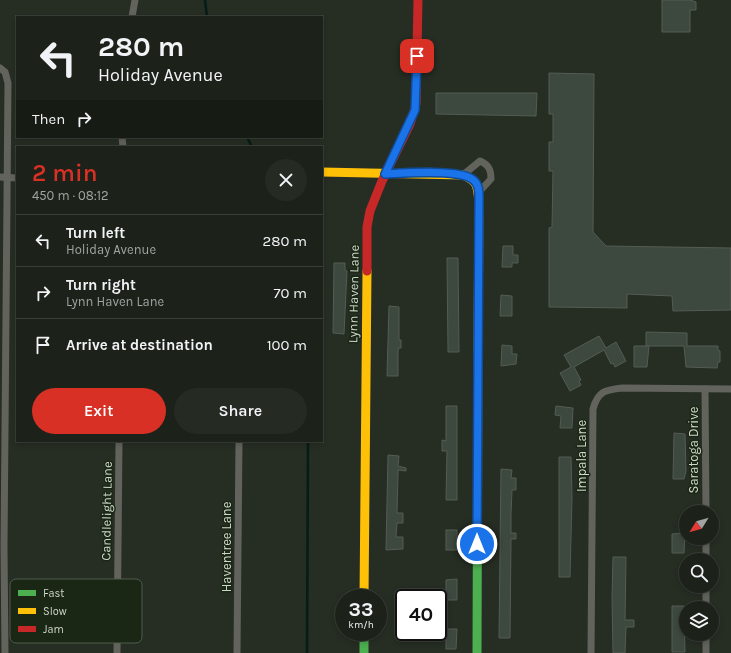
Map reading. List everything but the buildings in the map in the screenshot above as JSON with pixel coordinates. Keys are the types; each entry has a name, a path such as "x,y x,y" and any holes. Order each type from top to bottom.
{"street":[{"path":"132,16 135,0"},
{"name":"Lynn Haven Lane","path":"364,589 368,212 374,196 415,110 417,92 418,0"},
{"path":"0,68 5,72 8,83 4,178 5,653"},
{"path":"463,175 480,161 486,164 491,171 491,179 479,192"},
{"path":"323,172 463,175 472,179 477,184 479,192 477,653"},
{"path":"4,178 16,178"},
{"name":"Impala Lane","path":"591,653 593,409 596,397 606,390 622,388 731,389"},
{"name":"Saratoga Drive","path":"705,389 706,505"},
{"name":"Candlelight Lane","path":"118,579 119,442"},
{"name":"Haventree Lane","path":"237,653 239,442"},
{"path":"364,641 364,653"},
{"path":"706,641 706,653"},
{"name":"Candlelight Lane","path":"117,643 117,653"}],"waterway":[{"path":"205,0 207,16"},
{"path":"248,138 252,146"},
{"path":"307,653 308,442"}],"traffic: fast":[{"path":"477,653 478,350"},
{"path":"364,641 364,653"}],"traffic: slow":[{"path":"323,172 463,175 474,182 477,188 479,201 478,350"},
{"path":"364,589 367,271"}],"traffic: jam":[{"path":"367,271 367,227 370,211 382,181 410,124 416,104 418,0"}],"route":[{"path":"417,56 417,92 415,110 397,152 385,174 414,173 463,175 472,179 477,184 479,192 477,544"}]}
